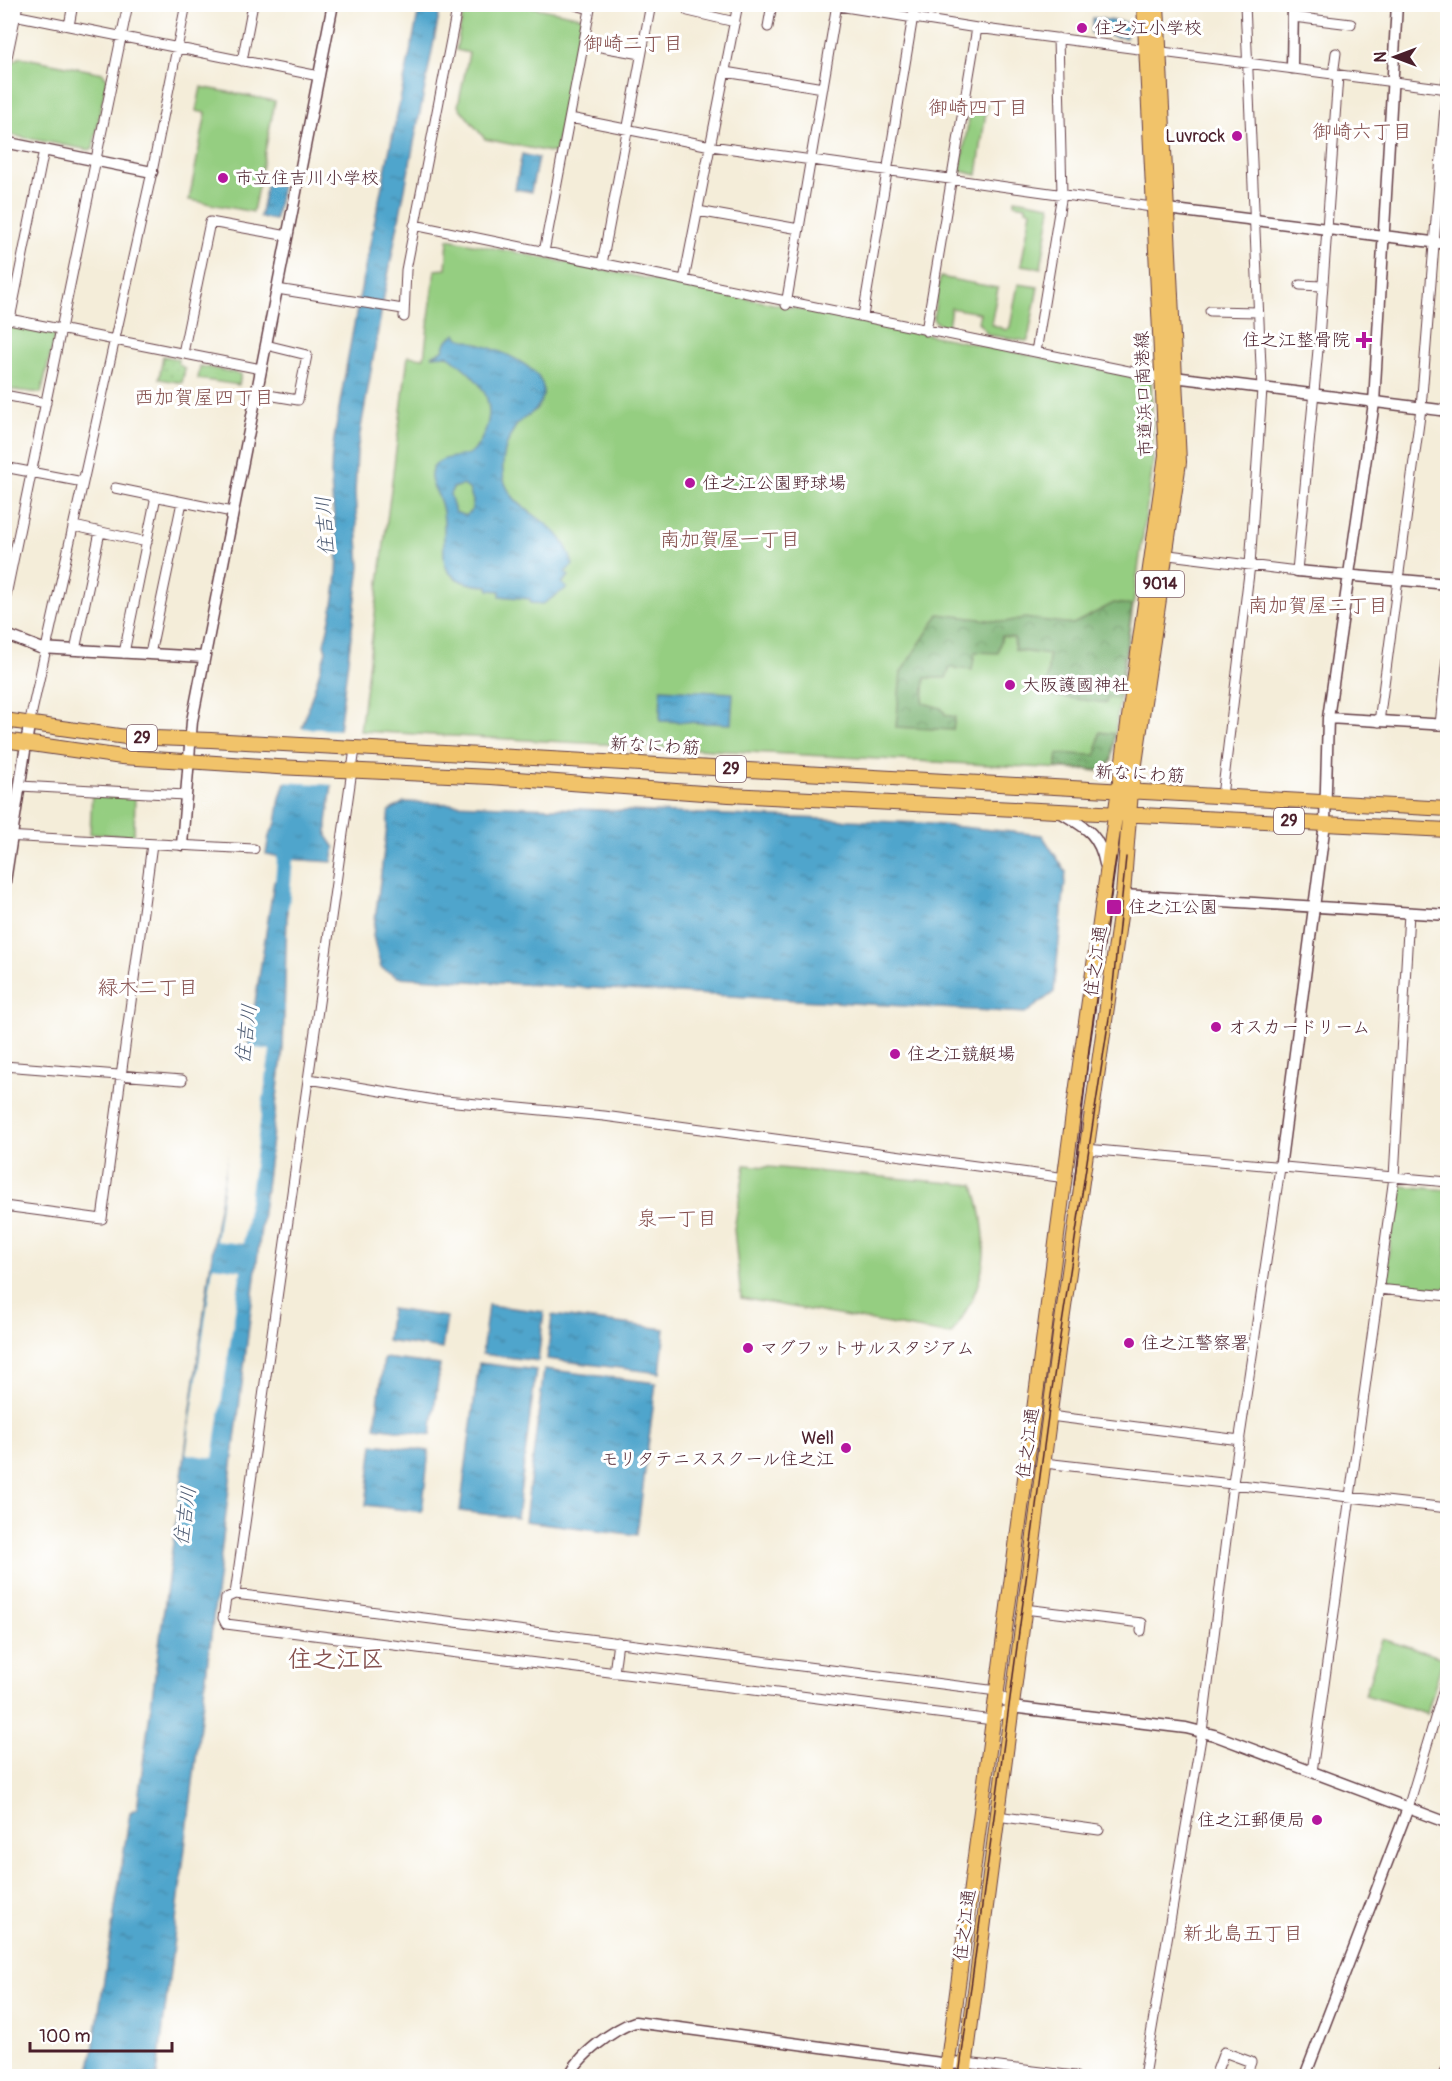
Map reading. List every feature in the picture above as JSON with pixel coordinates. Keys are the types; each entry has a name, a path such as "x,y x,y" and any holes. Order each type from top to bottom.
{"main road":[{"name":"市道浜口南港線","path":"1144,4 1153,51"},
{"name":"市道浜口南港線","path":"1115,815 1125,791 1158,553 1166,455 1169,378 1153,51 1157,4"},
{"name":"新なにわ筋","path":"4,720 126,737 1326,801 1448,810"},
{"name":"29","path":"4,740 122,757 277,767 491,777 729,795 1115,815 1325,822 1448,830"},
{"name":"市道浜口南港線","path":"1125,791 1130,814"},
{"name":"住之江通","path":"965,2070 1086,1149 1124,896 1130,814"},
{"name":"住之江通","path":"947,2070 1074,1107 1115,815"}],"street":[{"path":"4,72 18,4"},
{"path":"69,26 73,4"},
{"path":"4,605 128,4"},
{"path":"4,888 8,836 20,786 29,725 152,172 186,4"},
{"path":"242,61 253,4"},
{"path":"182,845 189,740 333,4"},
{"path":"277,289 402,311 414,225 458,4"},
{"path":"544,252 591,7 571,4"},
{"path":"602,264 651,4"},
{"path":"689,4 688,11 735,22"},
{"path":"684,280 738,4"},
{"path":"768,27 772,4"},
{"path":"826,4 977,28 1447,89"},
{"path":"863,316 915,4"},
{"path":"1222,796 1250,565 1262,389 1245,4"},
{"path":"1292,68 1293,4"},
{"path":"1144,2076 1202,1732 1233,1483 1280,1168 1312,907 1325,822 1328,718 1374,403 1397,4"},
{"path":"786,304 836,5"},
{"path":"4,13 319,76"},
{"path":"1293,16 1352,24"},
{"path":"926,331 977,28"},
{"path":"1036,352 1062,194 1058,38"},
{"path":"584,44 641,54"},
{"path":"1297,571 1322,286 1336,53"},
{"path":"1379,722 1422,408 1448,69"},
{"path":"726,72 823,88"},
{"path":"570,118 711,146 1160,208 1448,244"},
{"path":"4,142 152,172"},
{"path":"44,150 7,318 261,369"},
{"path":"698,211 799,229"},
{"path":"183,353 210,222 288,236"},
{"path":"414,225 684,280 786,304 863,316 926,331 1169,378 1448,411"},
{"path":"1300,285 1322,286"},
{"path":"1210,311 1258,312"},
{"path":"256,393 298,400 307,356 266,345"},
{"path":"4,395 46,403"},
{"path":"4,466 83,482"},
{"path":"115,488 232,513"},
{"path":"124,653 156,496"},
{"path":"150,654 182,502"},
{"path":"74,526 147,542"},
{"path":"75,650 100,532"},
{"path":"1158,553 1347,577 1448,584"},
{"path":"4,634 47,649 204,657"},
{"path":"1328,718 1444,725 1448,649"},
{"path":"235,1594 309,1079 349,749"},
{"path":"20,786 185,795"},
{"path":"1060,812 1090,830 1103,850 1107,873"},
{"path":"8,836 254,849"},
{"path":"4,1206 102,1220 152,844"},
{"path":"1124,896 1448,915"},
{"path":"1312,1773 1394,1177 1409,913"},
{"path":"4,1066 182,1080"},
{"path":"309,1079 435,1100 615,1118 1066,1178"},
{"path":"1086,1149 1448,1182"},
{"path":"1378,1289 1448,1296"},
{"path":"1050,1416 1240,1440"},
{"path":"1044,1463 1448,1508"},
{"path":"1011,1707 993,1720 226,1624 223,1618 226,1598 235,1594 997,1691 1011,1707 1202,1732 1448,1823"},
{"path":"1024,1609 1142,1623 1141,1631"},
{"path":"614,1673 618,1642"},
{"path":"1305,2076 1408,1808 1448,1675"},
{"path":"997,1816 1099,1830"},
{"path":"570,2076 573,2066 621,2026 635,2022 947,2070 1075,2076"},
{"path":"1215,2076 1224,2052 1251,2062 1245,2076"},
{"path":"1444,2076 1448,2067"}],"green space":[{"path":"475,5 522,5 582,17 555,153 485,139 458,106 469,53 456,50 464,9 473,11"},
{"path":"20,57 103,73 107,79 93,148 89,150 5,134 5,102 12,63"},
{"path":"201,87 275,101 253,212 189,200 206,113 196,111"},
{"path":"972,101 987,104 977,175 960,171"},
{"path":"1015,199 1049,205 1051,208 1041,268 1021,265 1031,211 1026,209 1026,206 1014,204"},
{"path":"448,239 1151,379 1153,464 1111,762 1100,771 360,731 408,356 424,358 435,270 446,269"},
{"path":"940,277 998,288 991,324 1006,330 1010,327 1018,284 1038,287 1028,340 988,335 978,322 980,313 951,308 948,326 938,324 933,319"},
{"path":"5,323 51,332 55,336 41,393 5,389"},
{"path":"163,356 178,359 178,363 185,369 182,383 159,379"},
{"path":"200,366 241,374 239,385 198,379"},
{"path":"1114,603 1131,605 1132,608 1118,699 1108,698 1106,703 1046,695 1049,655 1015,650 1014,638 1002,636 998,653 975,652 972,670 950,668 946,678 925,678 923,703 941,708 946,715 955,717 953,730 896,727 901,672 939,614 1005,622 1024,618 1073,624"},
{"path":"1100,732 1115,734 1112,760 1102,770 1056,768 1058,754 1096,755"},
{"path":"92,791 135,794 134,836 90,834"},
{"path":"745,1165 974,1185 983,1227 983,1263 973,1298 951,1335 741,1298 734,1229"},
{"path":"1402,1186 1447,1190 1447,1289 1387,1284 1385,1279 1397,1190"},
{"path":"1382,1639 1443,1658 1427,1714 1365,1695"}],"water":[{"path":"420,5 441,5 384,296 357,451 355,494 360,567 327,823 327,836 335,848 332,862 289,859 266,854 269,836 276,823 280,798 326,651 324,644 332,608 338,557 331,484 333,446 363,280"},
{"path":"1093,18 1128,23 1126,38 1091,33"},
{"path":"522,154 538,158 531,192 515,189"},
{"path":"267,183 282,186 275,220 260,217"},
{"path":"456,334 459,338 503,353 532,370 541,381 543,394 537,408 518,423 512,432 504,453 503,476 511,495 559,536 573,565 565,572 569,576 562,583 567,588 543,604 531,603 530,599 500,596 500,591 489,590 488,586 461,581 448,571 445,565 444,518 432,483 431,472 442,460 474,451 488,421 489,408 480,385 471,375 447,355 432,356 443,350 447,340","holes":["463,485 469,489 473,501 472,510 465,516 455,512 450,494 453,488"]},
{"path":"661,689 733,693 731,724 660,721"},
{"path":"404,802 921,823 1042,835 1066,872 1054,992 1026,1013 398,977 381,968 373,936 389,811"},
{"path":"274,881 288,882 283,1049 157,2076 89,2076 130,1812 137,1808 216,1225 249,1041"},
{"path":"488,1305 544,1312 538,1361 482,1354"},
{"path":"391,1309 447,1317 442,1349 387,1341"},
{"path":"552,1315 665,1329 660,1373 547,1359"},
{"path":"384,1358 440,1365 431,1435 375,1427"},
{"path":"479,1363 536,1370 517,1518 460,1511"},
{"path":"544,1369 656,1383 637,1535 525,1521"},
{"path":"373,1444 429,1451 422,1512 366,1505"}],"pier":[{"path":"299,728 343,730 335,785 282,782"},
{"path":"245,1047 270,1050 243,1244 216,1241"},
{"path":"213,1266 241,1270 213,1458 186,1454"}],"waterway":[{"name":"住吉川","path":"281,904 285,859 295,840"}],"tram line":[{"path":"1074,1185 1089,1049 1116,857"},
{"path":"959,2076 1050,1402 1111,1005 1126,857"}],"place":[{"name":"住之江小学校","path":"1082,28"},
{"name":"Luvrock","path":"1237,136"},
{"name":"市立住吉川小学校","path":"223,178"},
{"name":"住之江整骨院","path":"1364,340"},
{"name":"住之江公園野球場","path":"690,483"},
{"name":"大阪護國神社","path":"1010,685"},
{"name":"住之江公園","path":"1114,907"},
{"name":"オスカードリーム","path":"1216,1027"},
{"name":"住之江競艇場","path":"895,1054"},
{"name":"住之江警察署","path":"1129,1343"},
{"name":"マグフットサルスタジアム","path":"748,1348"},
{"name":"Well モリタテニススクール住之江","path":"846,1448"},
{"name":"住之江郵便局","path":"1317,1820"}],"district":[{"name":"御崎二丁目","path":"633,43"},
{"name":"御崎四丁目","path":"978,107"},
{"name":"御崎六丁目","path":"1362,131"},
{"name":"西加賀屋四丁目","path":"204,397"},
{"name":"南加賀屋一丁目","path":"730,539"},
{"name":"南加賀屋二丁目","path":"1318,605"},
{"name":"緑木二丁目","path":"148,987"},
{"name":"泉一丁目","path":"677,1218"},
{"name":"住之江区","path":"336,1659"},
{"name":"新北島五丁目","path":"1243,1933"}]}
